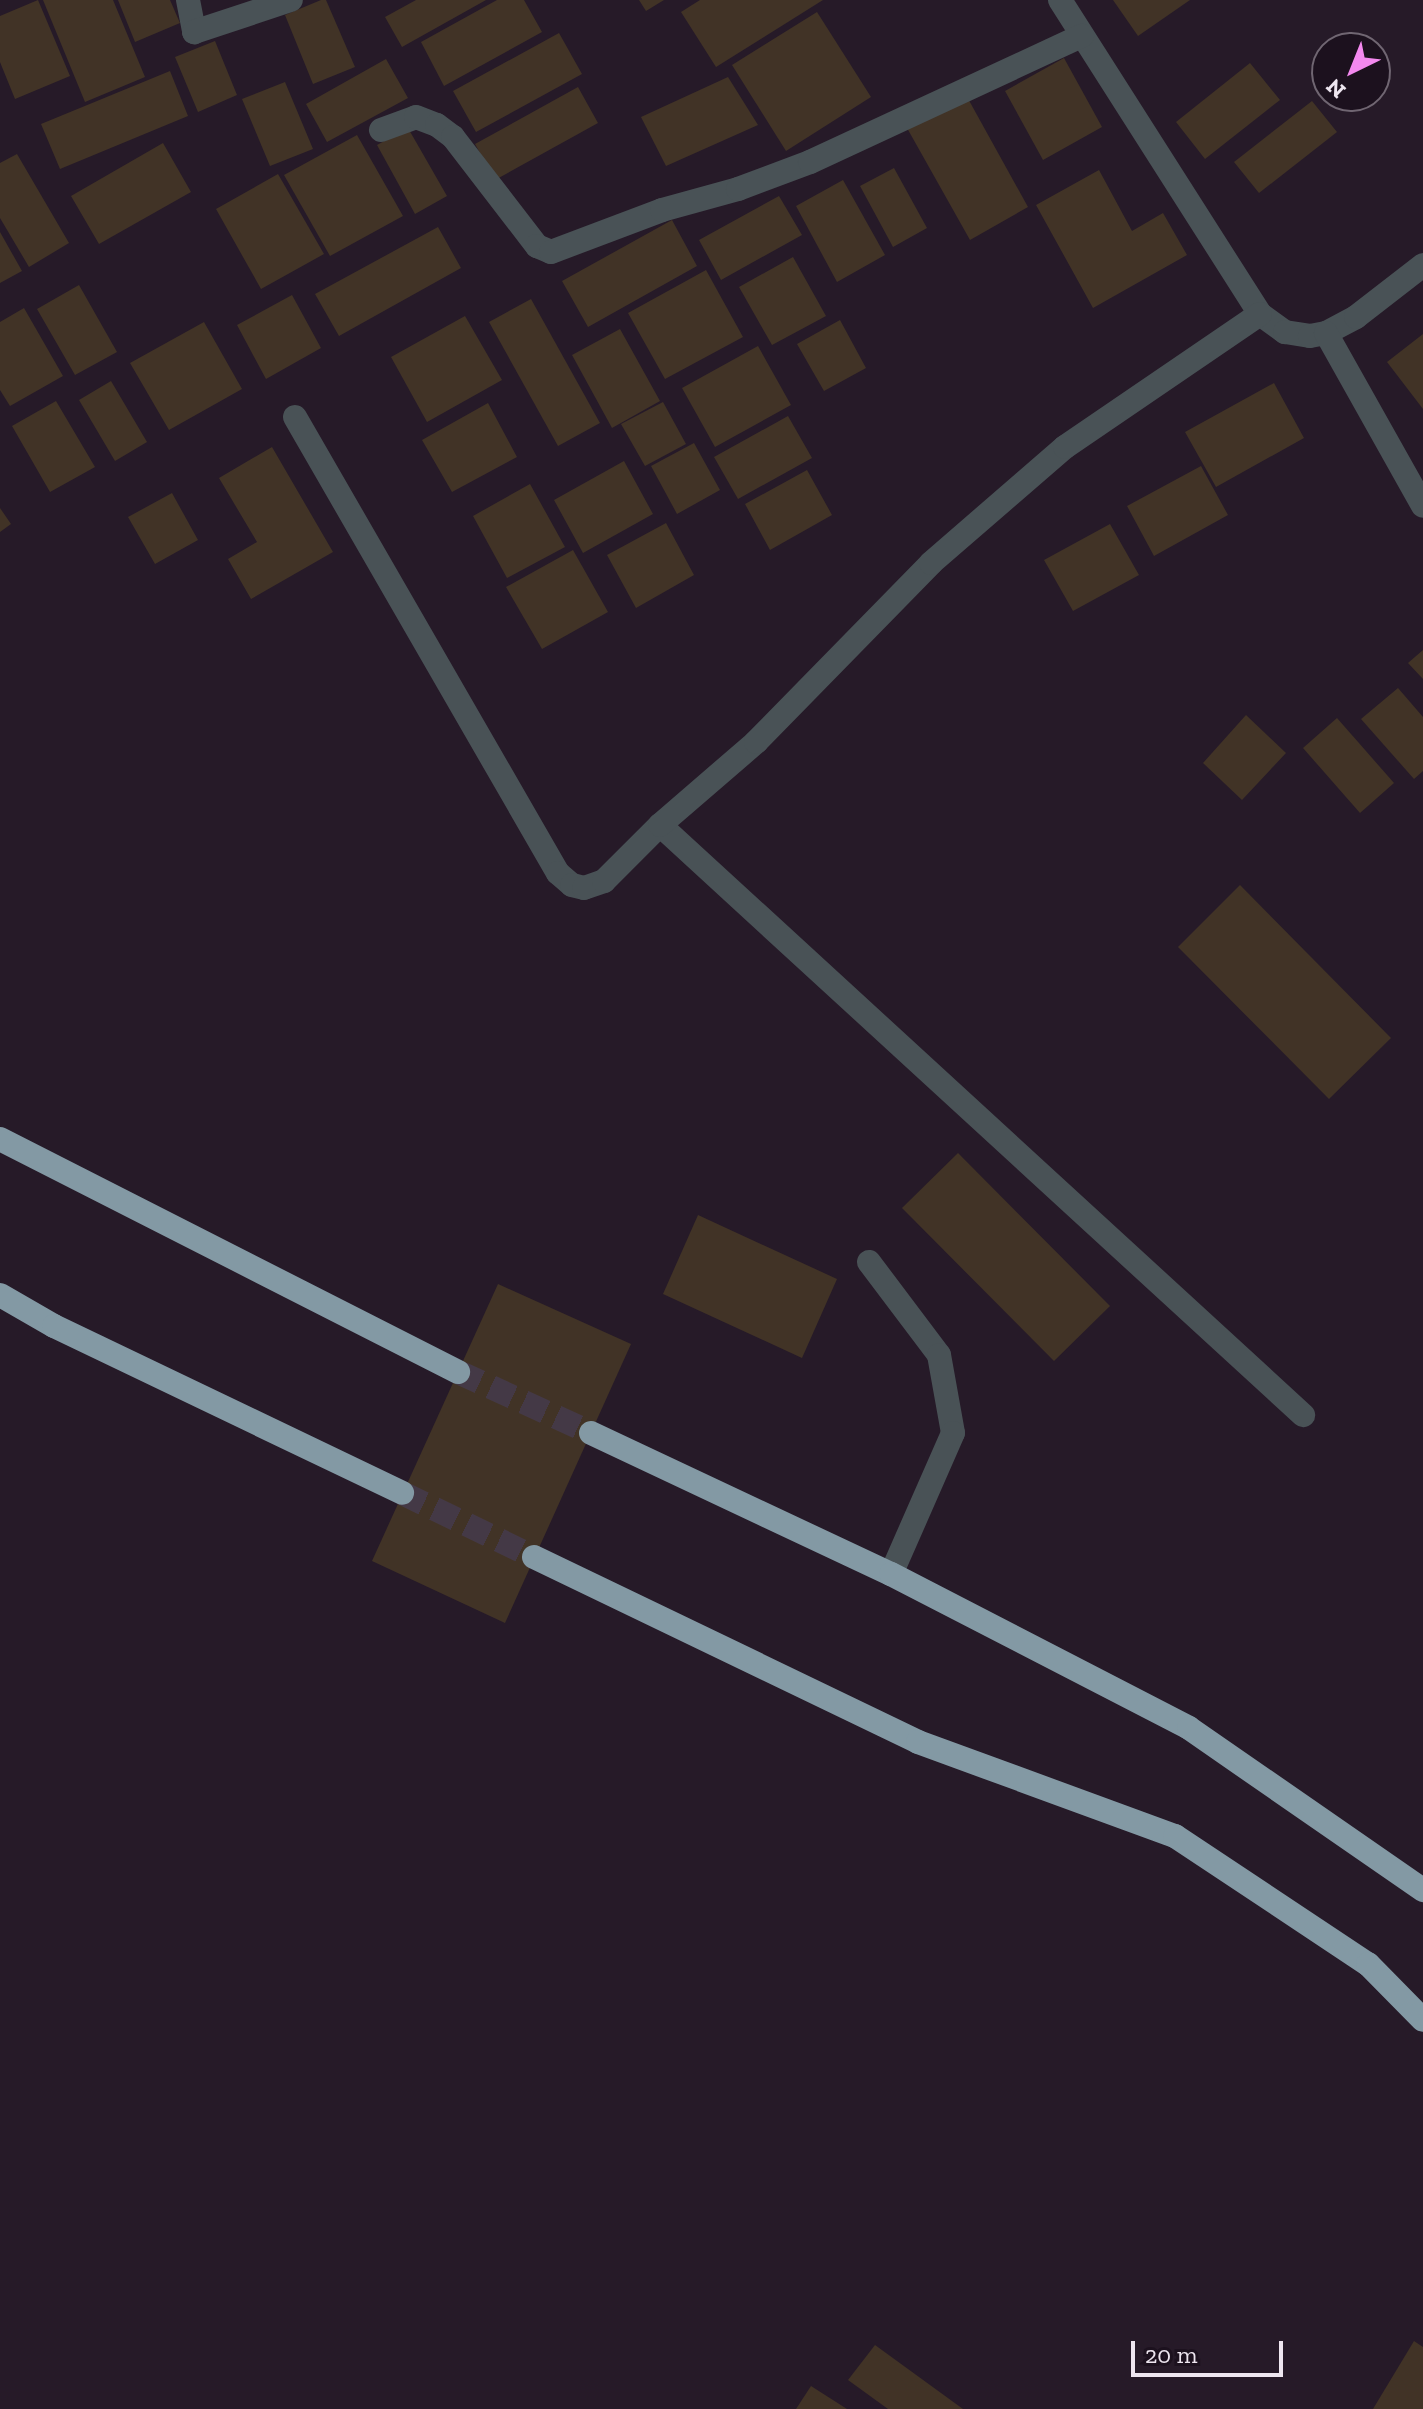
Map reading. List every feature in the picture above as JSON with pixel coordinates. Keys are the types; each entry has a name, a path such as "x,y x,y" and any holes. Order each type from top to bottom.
{"highway":[{"path":"0,1139 458,1372"},
{"path":"0,1295 54,1326 402,1493"},
{"path":"591,1433 891,1574 1189,1728 1423,1890"},
{"path":"534,1557 918,1742 1175,1836 1368,1964 1423,2020"}],"street":[{"path":"188,0 194,32 291,0"},
{"path":"1060,0 1260,314 1285,332 1310,336 1326,333 1356,317 1423,265"},
{"path":"381,130 416,117 437,125 453,137 537,246 551,252 662,210 738,189 810,162 1082,36"},
{"path":"295,417 558,873 572,885 584,888 604,881 660,825 756,742 931,563 1065,447 1260,314"},
{"path":"1326,333 1423,506"},
{"path":"660,825 1303,1415"},
{"path":"869,1262 939,1355 953,1433 891,1574"}],"building":[{"path":"38,0 70,76 15,99 0,62 0,16"},
{"path":"43,0 113,0 145,77 85,102"},
{"path":"118,0 170,0 180,23 135,42"},
{"path":"326,0 355,67 313,84 285,15"},
{"path":"416,0 486,0 402,47 385,17"},
{"path":"497,0 524,0 542,32 444,86 421,42"},
{"path":"639,0 664,0 646,11"},
{"path":"700,0 823,0 716,67 681,12"},
{"path":"1113,0 1190,0 1138,36"},
{"path":"817,12 871,97 786,151 732,65"},
{"path":"559,33 582,74 476,132 453,91"},
{"path":"215,41 237,95 198,112 175,57"},
{"path":"1064,58 1102,127 1043,160 1005,91"},
{"path":"386,59 408,98 327,142 306,104"},
{"path":"1250,63 1280,100 1205,159 1176,122"},
{"path":"170,71 188,116 60,169 41,124"},
{"path":"728,77 758,125 666,166 641,117"},
{"path":"285,82 313,149 270,166 242,99"},
{"path":"578,87 598,123 495,180 475,144"},
{"path":"966,95 1028,207 970,240 907,128"},
{"path":"1311,102 1311,112 1321,112 1337,132 1259,193 1234,162"},
{"path":"408,128 447,196 415,214 377,145"},
{"path":"357,135 403,216 330,256 284,175"},
{"path":"163,143 191,192 99,244 71,196"},
{"path":"17,154 69,243 29,267 0,218 0,163"},
{"path":"894,168 927,228 893,247 860,186"},
{"path":"1099,170 1132,231 1163,213 1187,255 1093,308 1036,205"},
{"path":"278,174 324,254 261,289 216,209"},
{"path":"843,180 885,255 837,282 796,206"},
{"path":"779,196 802,235 721,280 699,240"},
{"path":"672,220 697,266 588,327 562,281"},
{"path":"438,227 461,268 339,336 315,294"},
{"path":"0,232 22,271 0,283"},
{"path":"793,257 826,316 772,345 739,287"},
{"path":"706,270 743,337 665,379 628,313"},
{"path":"79,285 117,352 75,375 37,309"},
{"path":"292,295 321,348 266,379 237,325"},
{"path":"531,299 600,423 558,446 489,322"},
{"path":"24,308 63,376 10,406 0,390 0,322"},
{"path":"465,316 502,380 427,422 391,357"},
{"path":"840,320 866,368 824,391 797,344"},
{"path":"204,322 242,389 169,430 130,363"},
{"path":"620,329 660,401 612,428 572,355"},
{"path":"1423,334 1423,409 1387,362"},
{"path":"758,346 791,405 715,447 682,388"},
{"path":"111,381 147,442 115,461 79,400"},
{"path":"1274,383 1304,438 1216,487 1185,432"},
{"path":"56,401 95,467 50,492 12,426"},
{"path":"663,402 686,444 645,466 621,424"},
{"path":"488,403 517,457 452,492 422,440"},
{"path":"788,416 812,458 738,499 714,457"},
{"path":"694,443 720,490 677,514 651,466"},
{"path":"272,447 333,552 251,599 228,559 257,542 219,478"},
{"path":"624,461 653,514 583,553 554,500"},
{"path":"1201,466 1228,515 1154,556 1127,506"},
{"path":"807,470 832,515 770,550 745,504"},
{"path":"530,484 565,547 507,578 473,516"},
{"path":"172,493 198,540 155,564 128,517"},
{"path":"0,508 11,524 0,532"},
{"path":"666,523 694,575 636,608 607,555"},
{"path":"1110,524 1139,575 1073,611 1044,560"},
{"path":"573,550 608,612 542,649 506,587"},
{"path":"1423,650 1423,679 1408,663"},
{"path":"1398,688 1423,717 1423,771 1414,779 1361,719"},
{"path":"1246,715 1286,753 1242,800 1203,763"},
{"path":"1337,718 1394,783 1360,813 1303,748"},
{"path":"1240,885 1391,1038 1329,1099 1178,947"},
{"path":"958,1153 1110,1306 1054,1361 902,1208"},
{"path":"698,1215 837,1279 802,1358 663,1294"},
{"path":"498,1284 631,1344 505,1623 372,1561"},
{"path":"1414,2341 1423,2347 1423,2409 1373,2409"},
{"path":"875,2345 963,2409 888,2409 848,2380"},
{"path":"811,2386 847,2409 796,2409"}],"tunnel":[{"path":"458,1372 591,1433"},
{"path":"402,1493 534,1557"}]}
